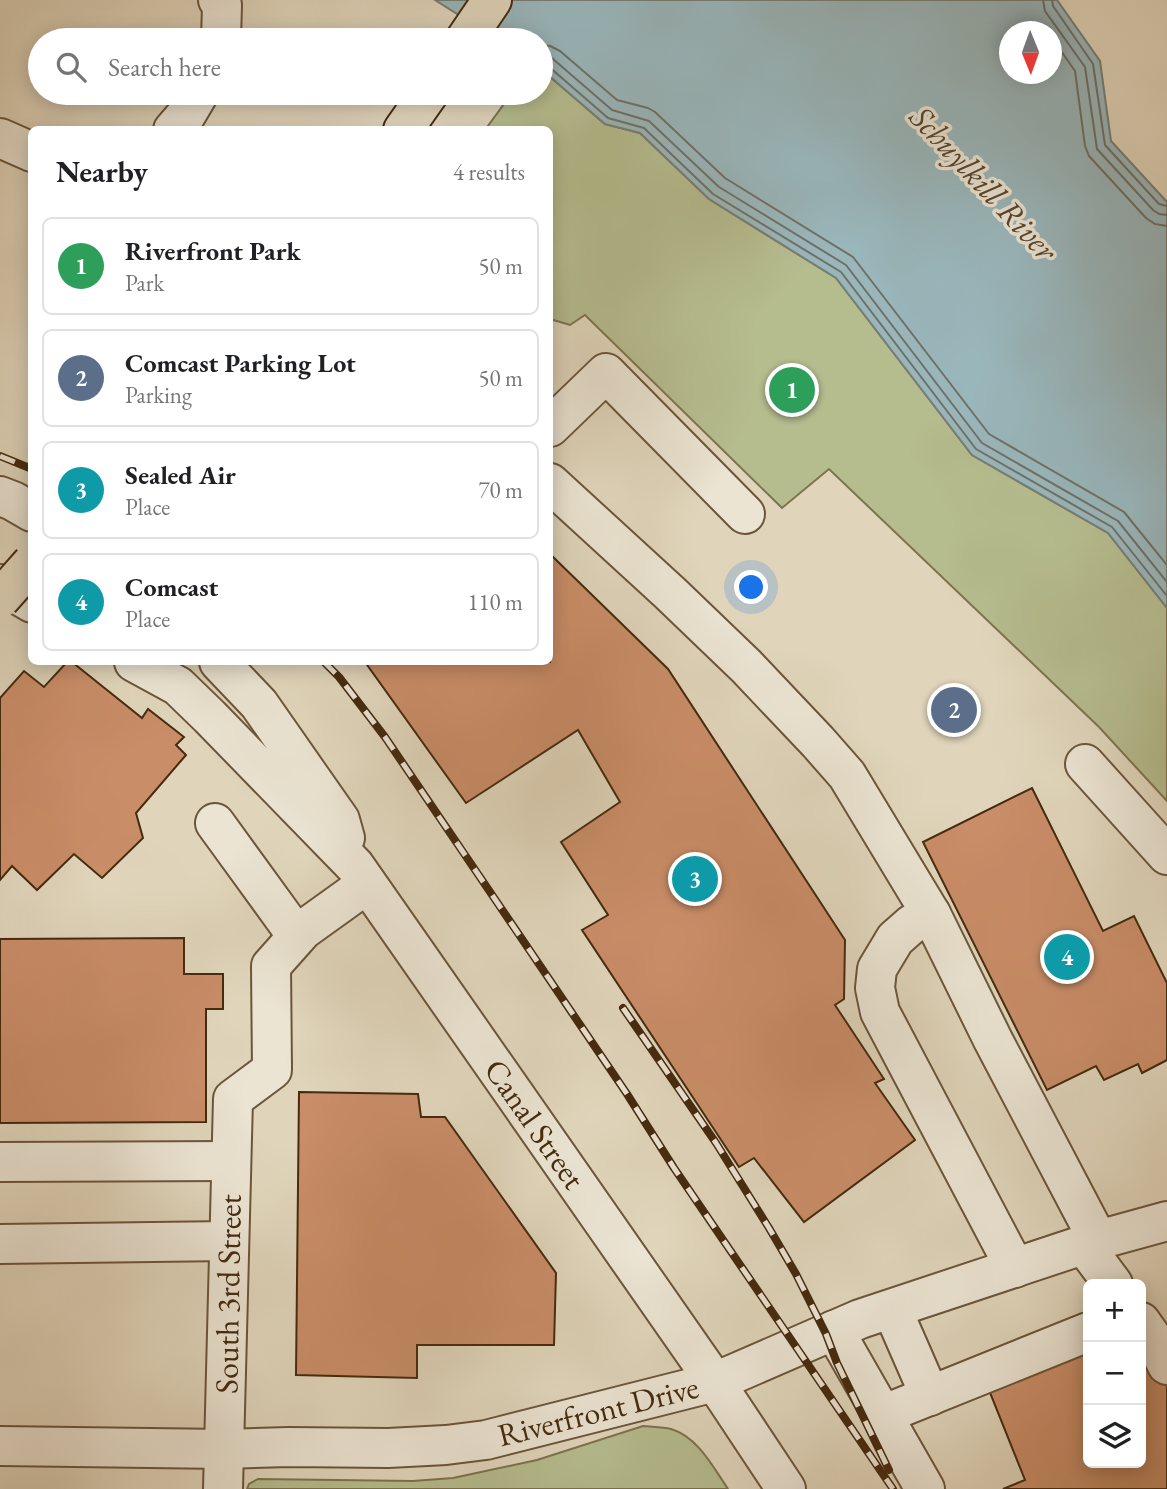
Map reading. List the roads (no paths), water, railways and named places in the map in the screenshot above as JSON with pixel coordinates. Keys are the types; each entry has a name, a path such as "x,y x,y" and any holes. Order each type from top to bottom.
{"main road":[{"path":"473,28 492,0"},
{"path":"406,126 421,105"},
{"path":"0,599 28,568"}],"street":[{"path":"218,0 222,5 221,28"},
{"path":"176,126 192,105"},
{"path":"0,138 28,150"},
{"path":"553,424 606,373 745,514"},
{"path":"553,486 746,666 847,775 931,914 1110,1279"},
{"path":"0,496 28,510"},
{"path":"0,584 28,601"},
{"name":"Canal Street","path":"140,665 178,686 361,875 715,1382 786,1489"},
{"name":"Canal Street","path":"222,665 259,704 340,820 361,875"},
{"path":"1085,764 1167,855"},
{"path":"215,824 297,936 361,875"},
{"path":"931,914 912,924 895,939 877,970 875,988 880,1012 1015,1268"},
{"name":"South 3rd Street","path":"223,1489 233,1100 272,1070 271,966 297,936"},
{"path":"0,1162 231,1161"},
{"name":"Riverfront Drive","path":"0,1446 388,1448 486,1440 715,1382 860,1319 1091,1243 1167,1221"},
{"path":"0,1244 229,1241"},
{"path":"892,1309 930,1396"},
{"path":"1146,1329 1167,1365"},
{"path":"834,1331 925,1489"},
{"path":"882,1415 1083,1334"}],"water":[{"name":"Schuylkill River","path":"435,0 1057,0 1100,61 1111,141 1167,202 1167,608 1108,533 972,455 836,278 709,199 640,133 605,124 553,79 553,28 479,28"}],"railway":[{"path":"0,456 28,467"},
{"path":"327,665 385,737 893,1489"},
{"path":"623,1008 716,1143 796,1274 889,1470"}],"place":[{"name":"Riverfront Park","path":"792,390"},
{"name":"Comcast Parking Lot","path":"954,710"},
{"name":"Sealed Air","path":"695,879"},
{"name":"Comcast","path":"1067,957"}]}
